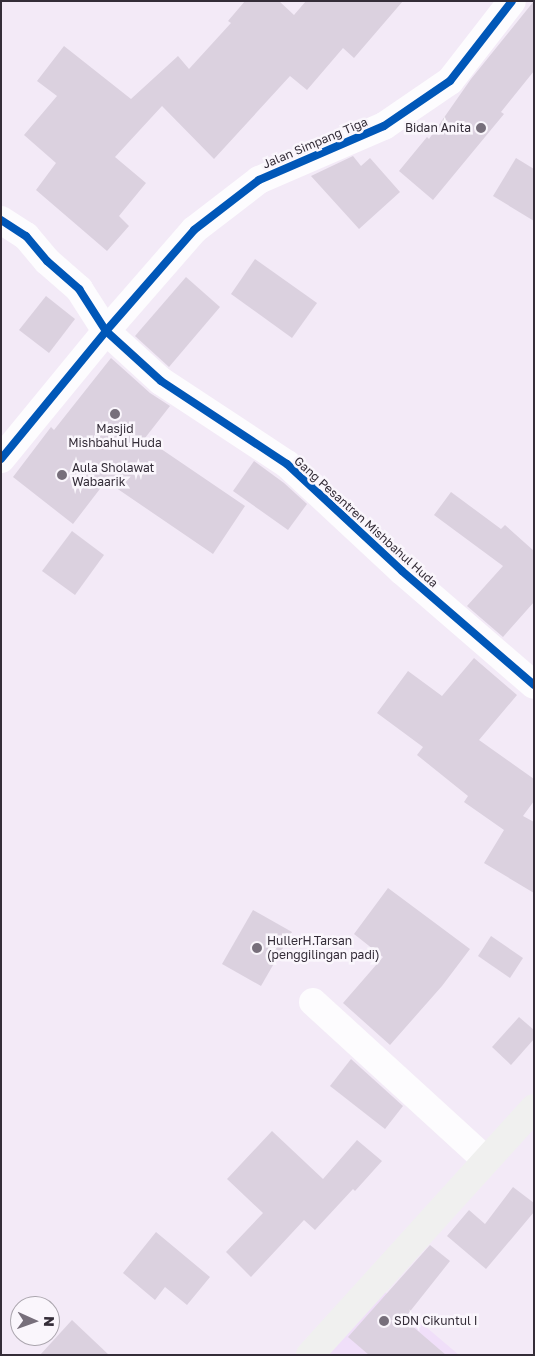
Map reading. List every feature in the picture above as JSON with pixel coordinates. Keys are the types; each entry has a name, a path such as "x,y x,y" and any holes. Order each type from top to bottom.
{"street":[{"name":"Jalan Simpang Tiga","path":"1,459 106,330 194,230 259,180 384,126 450,81 512,1"},
{"name":"Gang Pesantren Mishbahul Huda","path":"1,220 26,236 47,261 78,289 106,330 161,381 287,464 402,572 534,685"},
{"path":"313,1002 486,1160"},
{"path":"310,1355 534,1108"}],"shaded area":[{"name":"SDN Cikuntul I","path":"379,1287 459,1355 320,1355"}],"building":[{"path":"245,1 279,1 294,15 306,1 403,1 354,58 343,48 307,90 290,76 214,159 162,106 115,157 146,183 119,216 129,226 107,251 36,190 56,163 24,135 57,96 37,81 64,46 131,99 178,56 189,69 231,23 228,21"},
{"path":"534,1 534,71 501,112 504,114 433,200 399,171 427,137 429,139 471,79"},
{"path":"353,156 361,166 370,158 400,192 359,229 311,176"},
{"path":"516,158 534,169 534,221 493,196"},
{"path":"255,259 317,303 292,338 231,294"},
{"path":"186,277 220,307 169,367 135,336"},
{"path":"46,296 75,319 49,353 19,330"},
{"path":"111,358 150,393 170,406 145,438 245,506 213,554 106,481 73,524 13,477 51,427 54,430"},
{"path":"254,461 284,483 307,504 288,530 233,491"},
{"path":"451,492 501,529 505,525 534,551 534,602 503,637 467,606 503,566 434,515"},
{"path":"72,531 104,555 75,595 42,571"},
{"path":"474,658 517,695 479,740 534,779 534,801 523,816 534,822 534,893 484,863 504,830 464,802 468,796 417,755 423,747 377,713 408,671 442,696"},
{"path":"388,888 470,949 442,986 390,1045 343,1003 383,957 354,934"},
{"name":"HullerH.Tarsan (penggilingan padi)","path":"253,910 292,932 261,986 222,964"},
{"path":"491,936 523,958 510,978 478,956"},
{"path":"519,1017 534,1030 534,1039 511,1065 492,1047"},
{"path":"351,1059 403,1106 385,1129 330,1086"},
{"path":"272,1131 323,1179 357,1140 382,1161 355,1191 353,1189 315,1230 304,1220 251,1277 226,1252 263,1213 227,1179"},
{"path":"513,1187 534,1203 534,1212 486,1269 447,1236 469,1210 485,1224"},
{"path":"156,1232 210,1277 187,1305 165,1287 155,1300 123,1273"},
{"name":"SDN Cikuntul I","path":"430,1245 450,1261 404,1319 446,1355 369,1355 348,1337"},
{"path":"72,1320 109,1355 40,1355 48,1346 60,1346 60,1333"}],"cycle path":[{"path":"1,459 106,331 194,230 259,180 384,126 450,81 512,1"},
{"path":"1,220 26,236 47,261 79,289 106,331 161,381 287,464 402,571 534,685"}],"place":[{"name":"Bidan Anita","path":"481,128"},
{"name":"Masjid Mishbahul Huda","path":"115,414"},
{"name":"Aula Sholawat Wabaarik","path":"62,475"},
{"name":"HullerH.Tarsan (penggilingan padi)","path":"257,948"},
{"name":"SDN Cikuntul I","path":"384,1321"}]}
